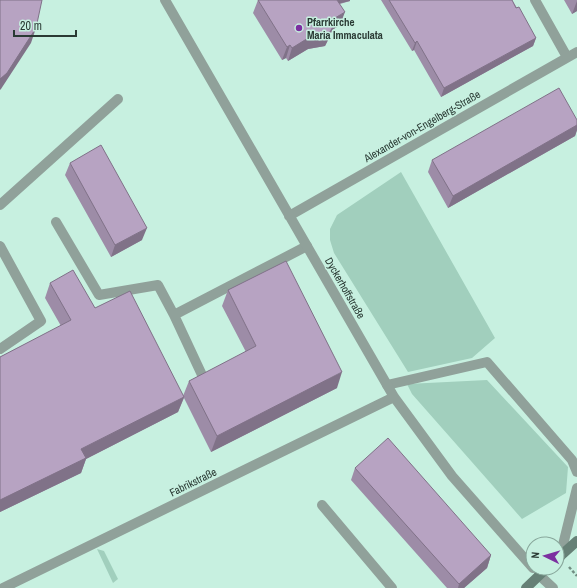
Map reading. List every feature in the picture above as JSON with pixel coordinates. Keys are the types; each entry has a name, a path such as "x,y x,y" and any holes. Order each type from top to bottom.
{"street":[{"name":"Dyckerhoffstraße","path":"165,0 394,397 452,476 525,556"},
{"path":"535,0 567,57"},
{"name":"Alexander-von-Engelberg-Straße","path":"289,216 577,52"},
{"path":"0,204 118,99"},
{"path":"56,222 99,296 158,285 202,375"},
{"path":"0,246 41,321 0,349"},
{"path":"174,315 307,246"},
{"path":"387,385 487,362 572,460 577,472"},
{"name":"Fabrikstraße","path":"2,588 394,397"},
{"path":"564,536 577,488"},
{"path":"322,505 392,588"},
{"path":"565,552 577,541"},
{"path":"526,588 534,576"},
{"name":"Dyckerhoffstraße","path":"543,576 554,588"}],"path":[{"path":"569,567 577,576"}],"green space":[{"path":"401,172 495,338 472,358 408,372 334,253 330,240 330,229 337,215"},
{"path":"487,380 568,467 566,493 522,519 412,394 407,384"},
{"path":"97,549 104,551 118,579 113,583"}],"building":[{"path":"0,0 42,0 36,28 7,73 0,79"},
{"name":"Pfarrkirche Maria Immaculata","path":"258,0 337,0 345,12 335,18 335,23 330,32 313,35 292,48 290,45 287,47"},
{"path":"389,0 512,0 516,8 519,7 536,38 444,88 417,41 415,43"},
{"path":"559,88 577,120 577,125 453,196 432,160"},
{"path":"101,145 147,228 115,245 70,163"},
{"path":"286,261 342,372 217,436 189,381 256,346 228,290"},
{"path":"73,270 95,308 130,291 184,397 81,449 86,458 0,500 0,357 71,320 50,283"},
{"path":"388,438 491,555 459,584 355,468"}],"place":[{"name":"Pfarrkirche Maria Immaculata","path":"299,28"}]}
